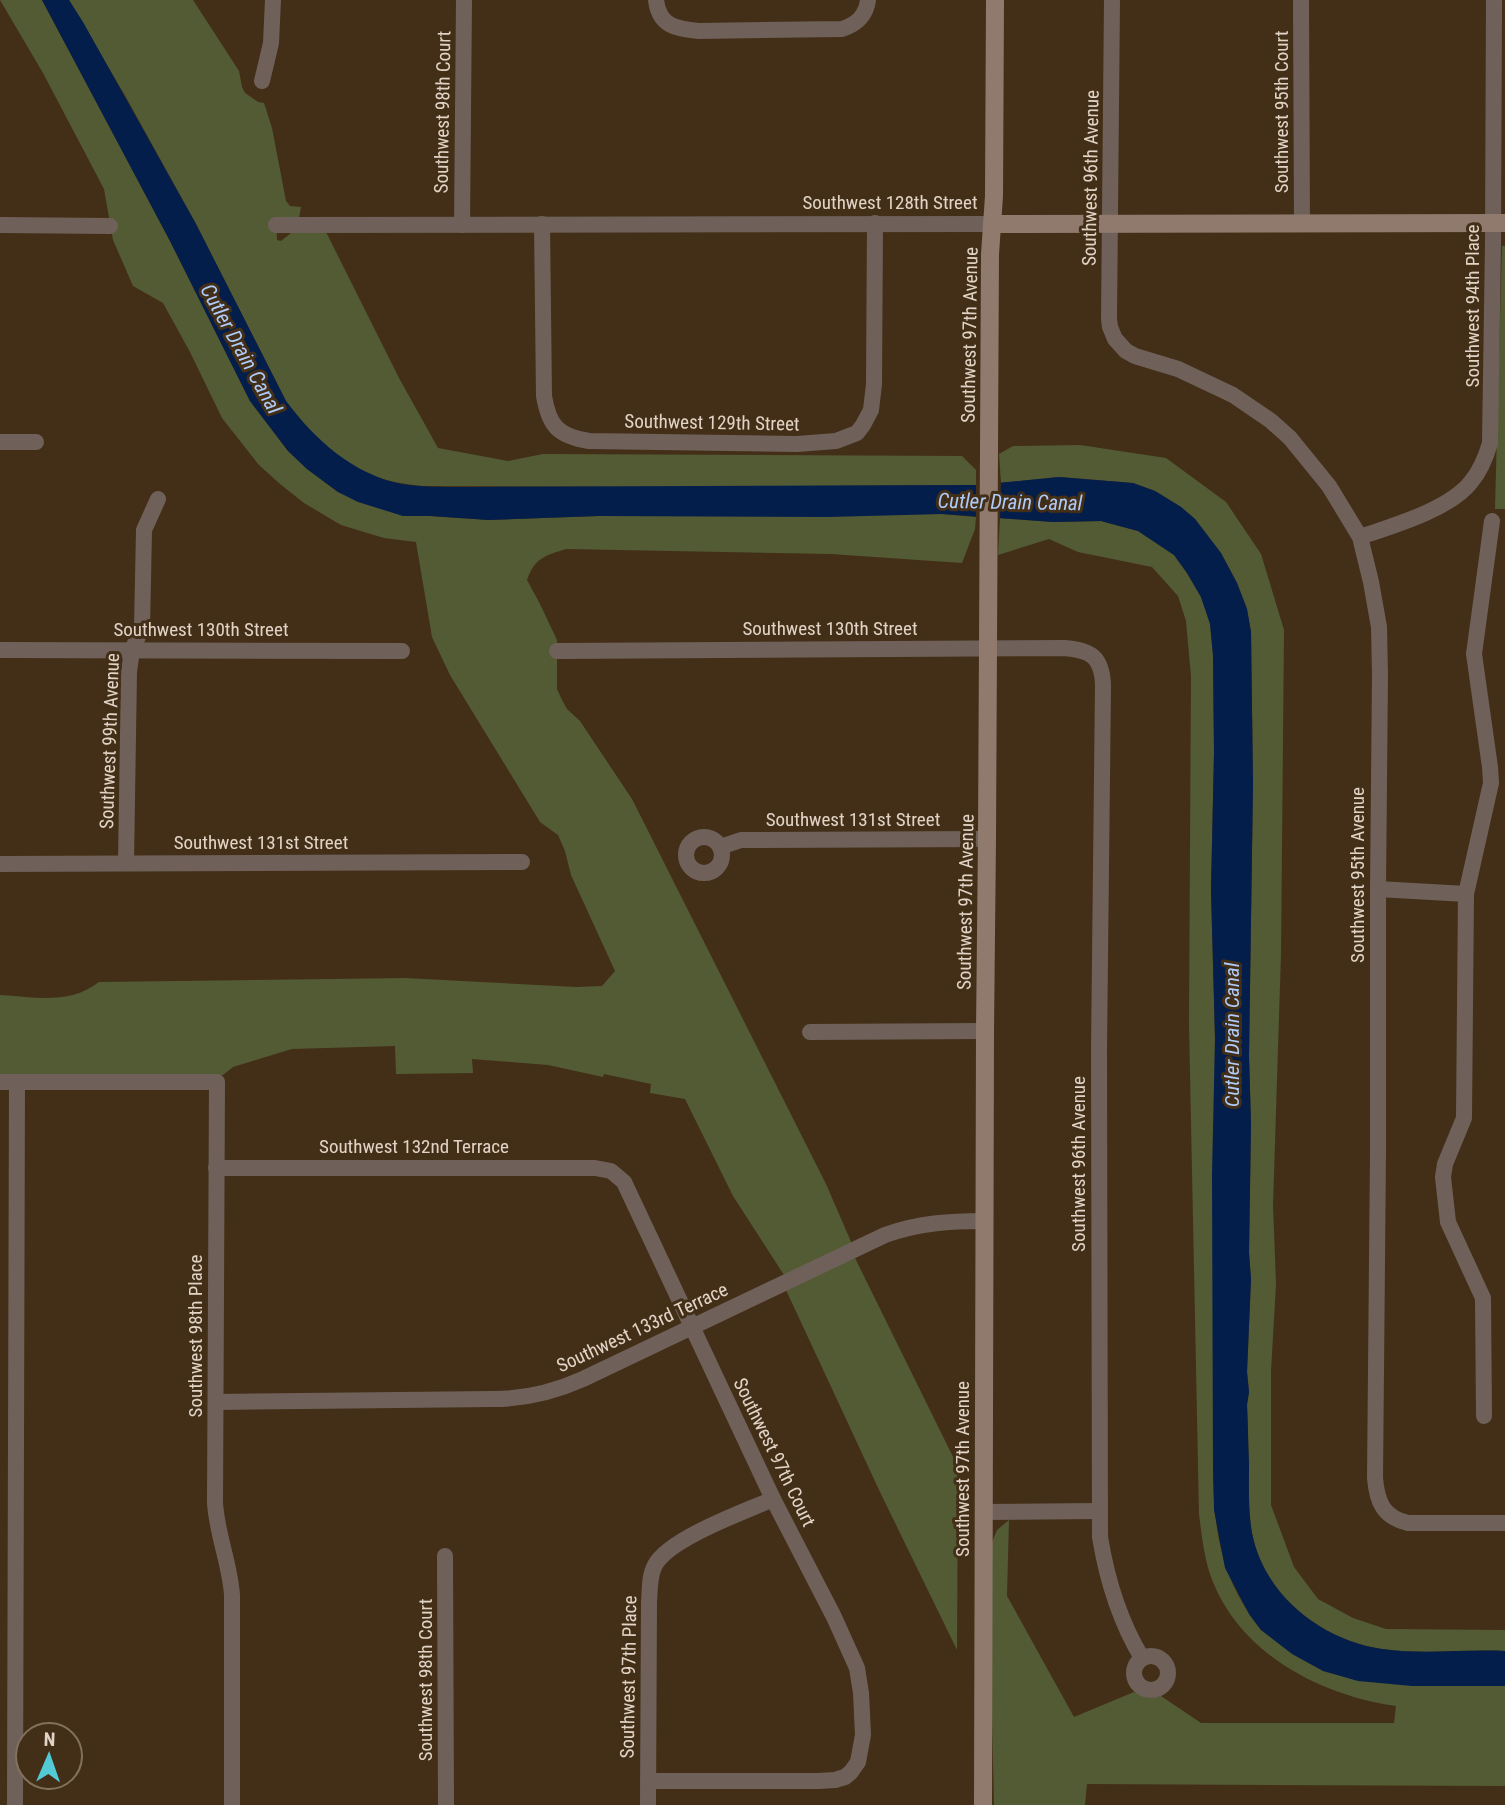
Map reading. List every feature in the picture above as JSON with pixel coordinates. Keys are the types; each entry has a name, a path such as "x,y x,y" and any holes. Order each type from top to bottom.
{"street":[{"path":"262,80 271,43 273,0"},
{"name":"Southwest 98th Court","path":"462,225 464,0"},
{"path":"656,0 659,15 663,20 689,30 842,29 858,21 866,6"},
{"name":"Southwest 97th Avenue","path":"983,1805 988,474 995,0"},
{"name":"Southwest 96th Avenue","path":"1112,0 1110,327 1115,339 1126,351"},
{"name":"Southwest 95th Court","path":"1301,0 1302,223"},
{"name":"Southwest 94th Place","path":"1360,537 1401,523 1449,500 1471,482 1490,443 1499,223 1494,0"},
{"name":"Southwest 129th Street","path":"542,224 544,396 553,425 566,436 589,442 797,444 836,441 857,433 871,410 874,384 876,223"},
{"name":"Southwest 128th Street","path":"276,226 1499,223"},
{"path":"0,225 110,226"},
{"name":"Southwest 95th Avenue","path":"1126,351 1178,369 1215,386 1244,401 1271,421 1290,438 1329,486 1360,537 1379,626 1380,674 1375,1478 1379,1502 1385,1511 1408,1523 1505,1523"},
{"path":"0,442 36,442"},
{"name":"Southwest 99th Avenue","path":"126,863 129,672 132,650 142,628 144,530 158,499"},
{"path":"1484,1416 1483,1298 1448,1222 1443,1177 1445,1164 1464,1118 1466,894 1491,783 1474,654 1492,521"},
{"name":"Southwest 130th Street","path":"557,650 1074,649 1084,651 1099,662"},
{"name":"Southwest 130th Street","path":"0,650 402,651"},
{"name":"Southwest 96th Avenue","path":"1099,662 1103,685 1100,1536 1108,1580 1119,1614 1142,1658"},
{"name":"Southwest 131st Street","path":"720,847 741,840 988,839"},
{"name":"Southwest 131st Street","path":"0,864 522,862"},
{"path":"1378,889 1466,894"},
{"path":"810,1032 985,1031"},
{"name":"Southwest 98th Place","path":"0,1082 217,1082 216,1512 232,1595 232,1805"},
{"path":"15,1805 17,1082"},
{"name":"Southwest 132nd Terrace","path":"216,1168 595,1167 611,1171"},
{"name":"Southwest 97th Court","path":"611,1171 627,1188 773,1499 834,1617 857,1668 861,1693 863,1735 858,1762 848,1775 841,1779 648,1781"},
{"name":"Southwest 133rd Terrace","path":"216,1402 520,1398 565,1387 903,1228 938,1222 985,1221"},
{"name":"Southwest 97th Place","path":"648,1805 650,1591 656,1562 692,1536 773,1499"},
{"path":"983,1512 1099,1511"},
{"name":"Southwest 98th Court","path":"445,1556 446,1805"}],"green space":[{"path":"0,0 42,0 170,241 250,401 288,451 338,492 403,516 489,520 598,516 942,514 976,517 975,529 962,563 831,554 566,549 537,562 527,580 557,640 557,689 562,700 580,721 632,799 826,1184 852,1244 784,1275 733,1196 685,1099 650,1093 651,1084 604,1074 603,1077 548,1065 472,1059 473,1073 396,1074 395,1046 292,1049 233,1067 223,1075 0,1077 0,995 64,997 88,989 99,982 405,978 602,986 615,971 571,875 558,835 540,822 450,675 432,637 416,542 384,538 341,525 304,503 259,465 222,418 163,303 133,286 113,240 104,189 43,73"},
{"path":"69,0 193,0 239,71 245,93 264,103 272,128 286,201 290,206 301,207 299,218 276,217 277,240 281,241 291,233 326,232 399,378 438,448 508,461 543,454 962,456 976,470 976,485 422,486 386,480 361,470 325,444 286,401 196,224"},
{"path":"1502,246 1505,246 1505,509 1495,509"},
{"path":"1080,445 1166,458 1226,502 1261,554 1284,630 1281,954 1273,1205 1276,1284 1271,1371 1271,1505 1294,1567 1318,1599 1353,1618 1386,1629 1505,1630 1505,1651 1397,1651 1359,1644 1338,1636 1317,1625 1282,1595 1259,1555 1250,1516 1247,1405 1251,1279 1251,632 1247,609 1221,553 1195,519 1155,491 1133,483 1059,477 1001,483 999,454 1013,446"},
{"path":"1000,518 1053,522 1101,521 1138,531 1174,555 1201,597 1210,623 1214,753 1211,890 1215,1038 1213,1467 1218,1533 1228,1572 1236,1591 1261,1630 1412,1686 1505,1686 1505,1786 1087,1784 1085,1805 994,1805 992,1542 997,1530 1009,1520 1007,1596 1074,1717 1134,1692 1149,1698 1161,1696 1201,1723 1394,1723 1396,1706 1340,1693 1313,1682 1264,1651 1243,1631 1226,1608 1213,1582 1205,1557 1199,1514 1189,1023 1191,676 1186,621 1178,596 1152,567 1078,552 1049,539 998,555"},
{"path":"854,1256 958,1467 957,1650 786,1290"}],"water":[{"name":"Cutler Drain Canal","path":"42,0 69,0 83,22 196,224 286,401 322,442 368,473 402,484 446,487 976,485 1059,477 1133,483 1155,491 1195,519 1221,553 1237,583 1247,609 1251,632 1251,1279 1247,1405 1252,1533 1269,1576 1282,1595 1317,1625 1359,1644 1382,1649 1413,1652 1505,1651 1505,1686 1412,1686 1358,1681 1323,1671 1292,1654 1261,1630 1249,1614 1225,1568 1214,1510 1213,1467 1213,655 1210,624 1201,597 1174,555 1138,531 1101,521 1053,522 942,514 828,517 598,516 489,520 403,516 358,502 338,492 307,469 288,451 250,401 170,241"}],"pier":[{"path":"1001,479 1000,521 976,520 976,482"}]}
